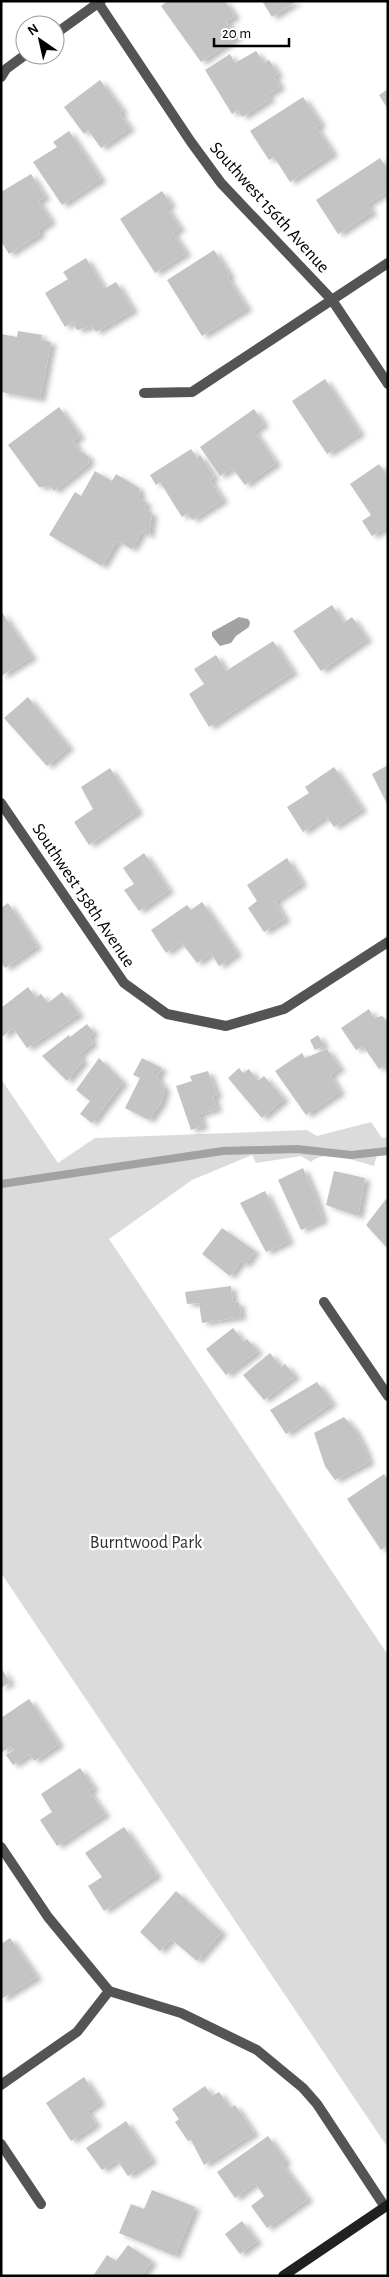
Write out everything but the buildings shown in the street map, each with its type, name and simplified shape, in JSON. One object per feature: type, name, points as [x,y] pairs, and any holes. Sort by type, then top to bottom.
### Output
[{"type":"main road","points":[[283,2276],[386,2206]]},
{"type":"street","points":[[65,27],[99,2]]},
{"type":"street","name":"Southwest 156th Avenue","points":[[99,2],[191,142],[222,183],[332,300],[388,384]]},
{"type":"street","points":[[1,77],[6,69],[15,62]]},
{"type":"street","points":[[144,393],[192,392],[388,263]]},
{"type":"street","name":"Southwest 158th Avenue","points":[[1,803],[124,983],[167,1014],[226,1026],[284,1010],[388,942]]},
{"type":"street","points":[[324,1302],[388,1396]]},
{"type":"street","points":[[1,1847],[48,1917],[109,1991],[180,2013],[257,2050],[303,2088],[317,2104],[386,2206]]},
{"type":"street","points":[[1,2084],[77,2032],[109,1991]]},
{"type":"street","points":[[1,2144],[41,2204]]},
{"type":"green space","name":"Burntwood Park","points":[[1,1079],[58,1163],[95,1138],[307,1130],[317,1136],[371,1122],[382,1138],[388,1137],[388,1155],[377,1155],[374,1166],[333,1156],[324,1156],[311,1162],[301,1156],[256,1163],[252,1155],[192,1180],[109,1239],[388,1655],[388,2148],[1,1573]]},
{"type":"shaded area","points":[[239,617],[248,619],[250,622],[249,627],[236,636],[231,643],[220,646],[212,636],[212,632]]},
{"type":"waterway","points":[[1,1184],[223,1151],[297,1149],[351,1155],[388,1151]]}]
